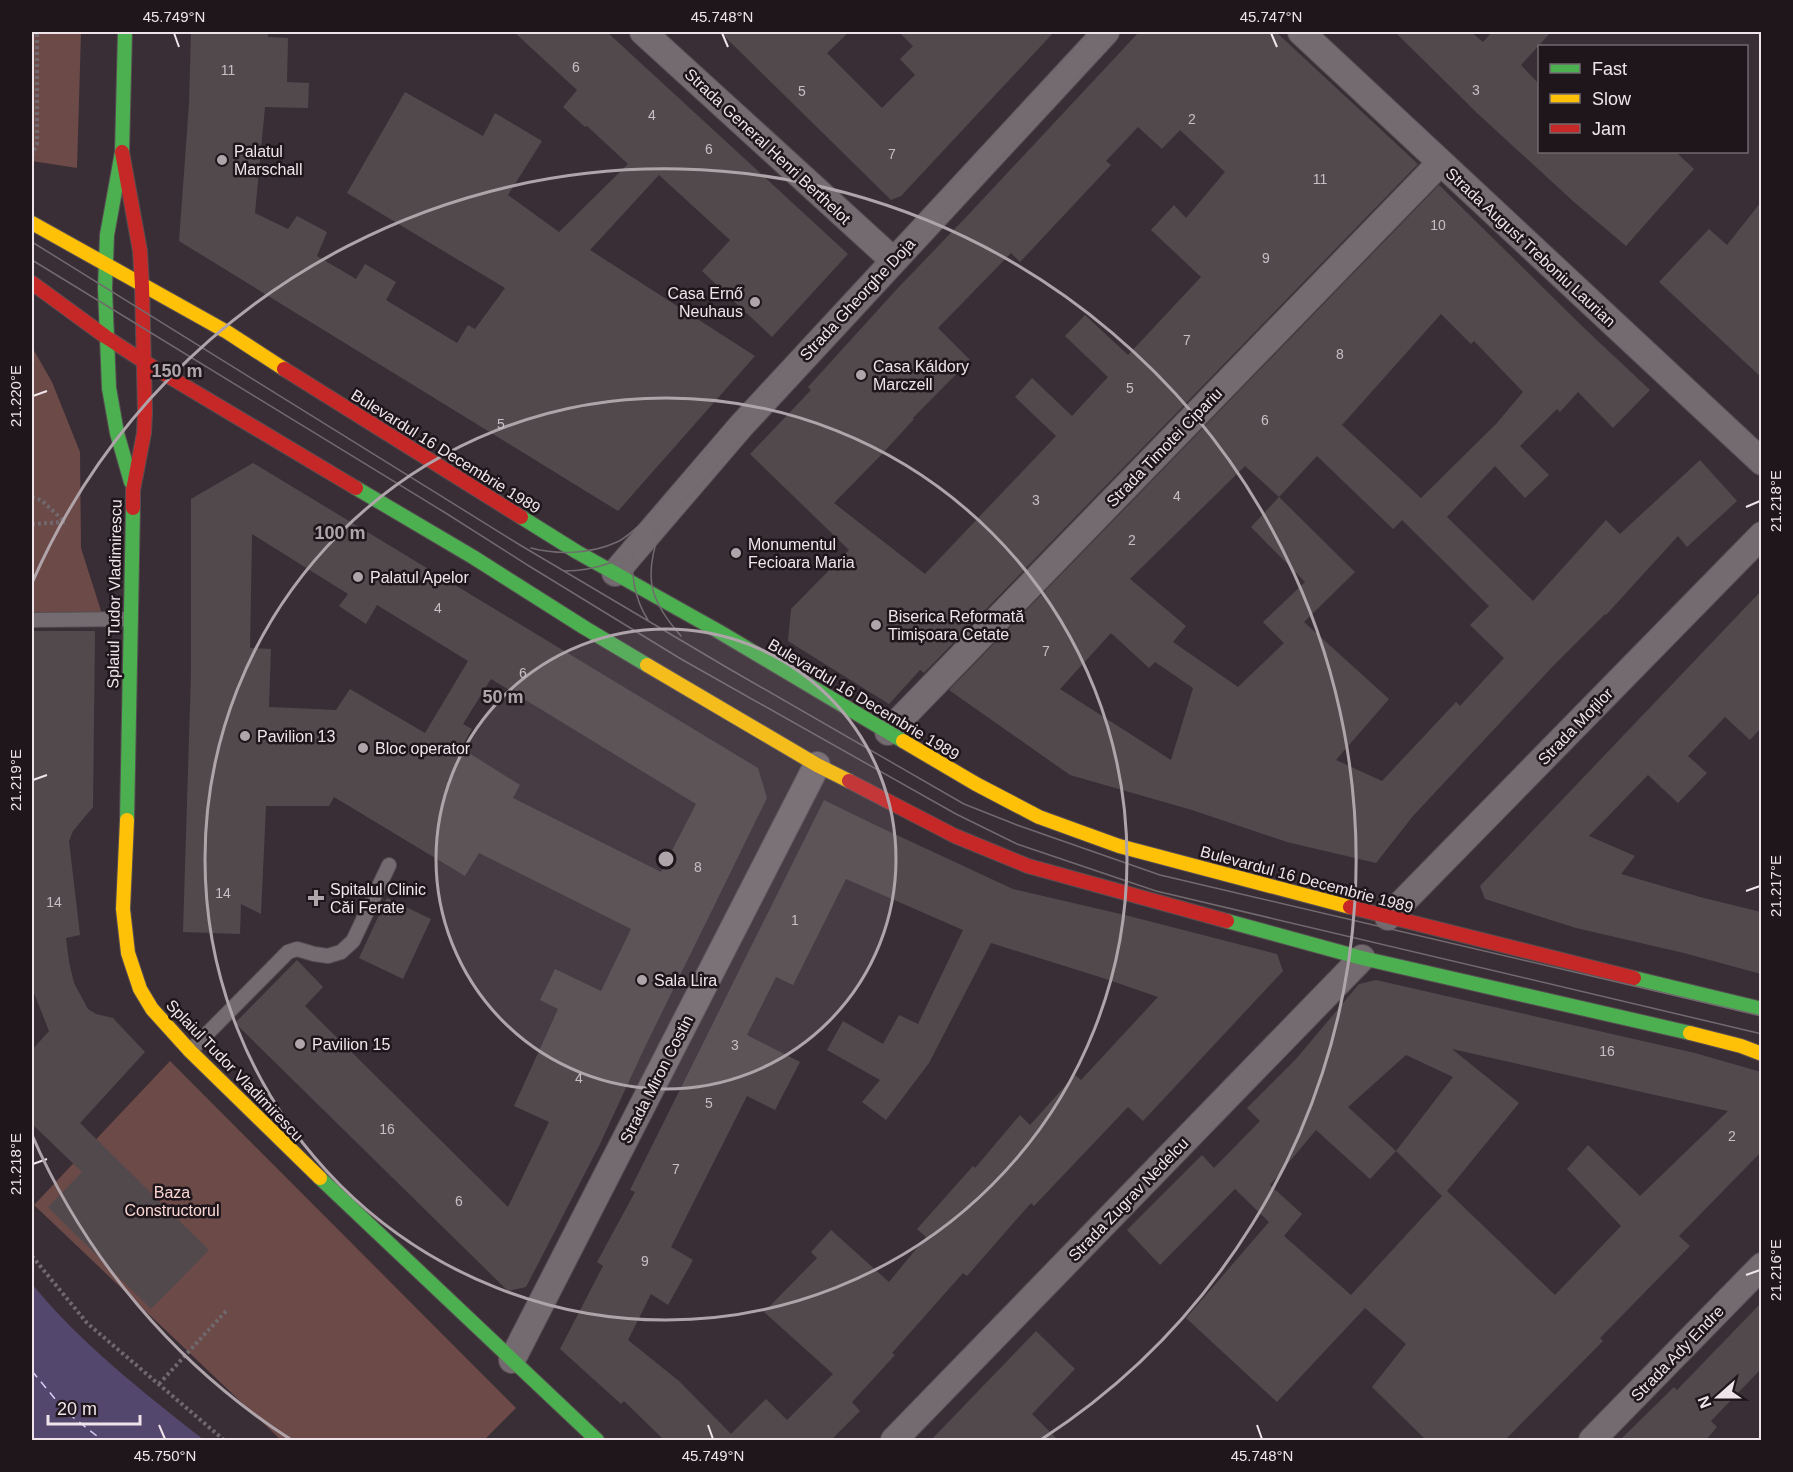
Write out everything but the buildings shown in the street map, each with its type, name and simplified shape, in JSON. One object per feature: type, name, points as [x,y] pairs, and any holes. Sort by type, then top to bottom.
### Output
[{"type":"main road","name":"Splaiul Tudor Vladimirescu","points":[[125,32],[122,152],[107,235],[105,265],[106,337],[109,388],[117,433],[133,490]]},
{"type":"main road","name":"Splaiul Tudor Vladimirescu","points":[[122,152],[140,251],[142,286],[144,433],[133,490],[123,909],[128,953],[140,989],[152,1009],[190,1051],[274,1135],[597,1440]]},
{"type":"main road","name":"Bulevardul 16 Decembrie 1989","points":[[32,223],[227,332],[503,507],[976,784],[1039,817],[1119,846],[1388,917],[1761,1010]]},
{"type":"main road","points":[[32,283],[143,361],[472,557],[585,628],[817,765],[956,836],[1028,866],[1362,958],[1699,1035],[1761,1054]]},
{"type":"street","name":"Strada General Henri Berthelot","points":[[643,32],[892,260]]},
{"type":"street","name":"Strada Gheorghe Doja","points":[[615,573],[741,426],[892,260],[1106,32]]},
{"type":"street","name":"Strada August Treboniu Laurian","points":[[1301,32],[1761,462]]},
{"type":"street","name":"Strada Timotei Cipariu","points":[[888,732],[1440,162]]},
{"type":"street","name":"Strada Moților","points":[[1388,917],[1761,535]]},
{"type":"street","name":"Strada Miron Costin","points":[[512,1360],[817,765]]},
{"type":"street","name":"Strada Zugrav Nedelcu","points":[[894,1440],[1362,958]]},
{"type":"street","name":"Strada Ady Endre","points":[[1592,1440],[1761,1266]]},
{"type":"lane","points":[[32,620],[130,619]]},
{"type":"lane","points":[[190,1051],[288,952],[297,949],[328,956],[341,952],[347,947],[353,941],[389,865]]},
{"type":"path","points":[[32,156],[37,144],[37,32]]},
{"type":"path","points":[[32,497],[41,500],[65,522],[32,524]]},
{"type":"path","points":[[32,1256],[87,1323],[224,1440]]},
{"type":"path","points":[[159,1384],[227,1310]]},
{"type":"green space","points":[[32,32],[81,32],[77,168],[32,161]]},
{"type":"green space","points":[[32,347],[52,382],[80,452],[81,548],[102,614],[32,616]]},
{"type":"green space","name":"Baza Constructorul","points":[[170,1061],[516,1408],[484,1440],[281,1440],[34,1205]]},
{"type":"shaded area","points":[[32,1284],[92,1347],[204,1440],[32,1440]]},
{"type":"ferry route","points":[[32,1371],[65,1411],[102,1440]]},
{"type":"tram line","points":[[531,548],[552,552],[596,549],[620,540],[640,525],[885,253],[1091,32]]},
{"type":"tram line","points":[[564,571],[587,569],[610,563],[630,553],[649,539],[909,256],[1120,32]]},
{"type":"tram line","points":[[32,242],[520,545],[964,804],[1160,875],[1762,1016]]},
{"type":"tram line","points":[[32,260],[681,659],[956,814],[1017,844],[1156,891],[1762,1034]]},
{"type":"tram line","points":[[660,530],[652,561],[652,586],[662,610],[681,636]]},
{"type":"tram line","points":[[634,548],[634,585],[639,603],[648,620]]},
{"type":"traffic: fast","points":[[125,32],[122,152],[107,235],[105,288],[109,388],[117,433],[131,482]]},
{"type":"traffic: fast","points":[[356,488],[473,557],[647,665]]},
{"type":"traffic: fast","points":[[127,820],[133,508]]},
{"type":"traffic: fast","points":[[521,517],[577,552],[718,631],[903,741]]},
{"type":"traffic: fast","points":[[1227,921],[1362,958],[1690,1033]]},
{"type":"traffic: fast","points":[[1634,978],[1762,1009]]},
{"type":"traffic: fast","points":[[320,1178],[597,1440]]},
{"type":"traffic: slow","points":[[32,223],[227,332],[284,369]]},
{"type":"traffic: slow","points":[[647,665],[817,765],[849,781]]},
{"type":"traffic: slow","points":[[903,741],[976,784],[1039,817],[1119,846],[1350,907]]},
{"type":"traffic: slow","points":[[127,820],[123,909],[128,953],[140,989],[152,1009],[190,1051],[320,1178]]},
{"type":"traffic: slow","points":[[1690,1033],[1741,1046],[1762,1054]]},
{"type":"traffic: jam","points":[[122,152],[140,251],[142,286],[145,412],[144,433],[133,490],[133,508]]},
{"type":"traffic: jam","points":[[32,283],[143,361],[356,488]]},
{"type":"traffic: jam","points":[[284,369],[521,517]]},
{"type":"traffic: jam","points":[[849,781],[955,836],[1028,866],[1227,921]]},
{"type":"traffic: jam","points":[[1350,907],[1634,978]]},
{"type":"place","name":"Palatul Marschall","points":[[222,160]]},
{"type":"place","name":"Casa Ernő Neuhaus","points":[[755,302]]},
{"type":"place","name":"Casa Káldory Marczell","points":[[861,375]]},
{"type":"place","name":"Monumentul Fecioara Maria","points":[[736,553]]},
{"type":"place","name":"Palatul Apelor","points":[[358,577]]},
{"type":"place","name":"Biserica Reformată Timișoara Cetate","points":[[876,625]]},
{"type":"place","name":"Pavilion 13","points":[[245,736]]},
{"type":"place","name":"Bloc operator","points":[[363,748]]},
{"type":"place","name":"Spitalul Clinic Căi Ferate","points":[[316,898]]},
{"type":"place","name":"Sala Lira","points":[[642,980]]},
{"type":"place","name":"Pavilion 15","points":[[300,1044]]}]
